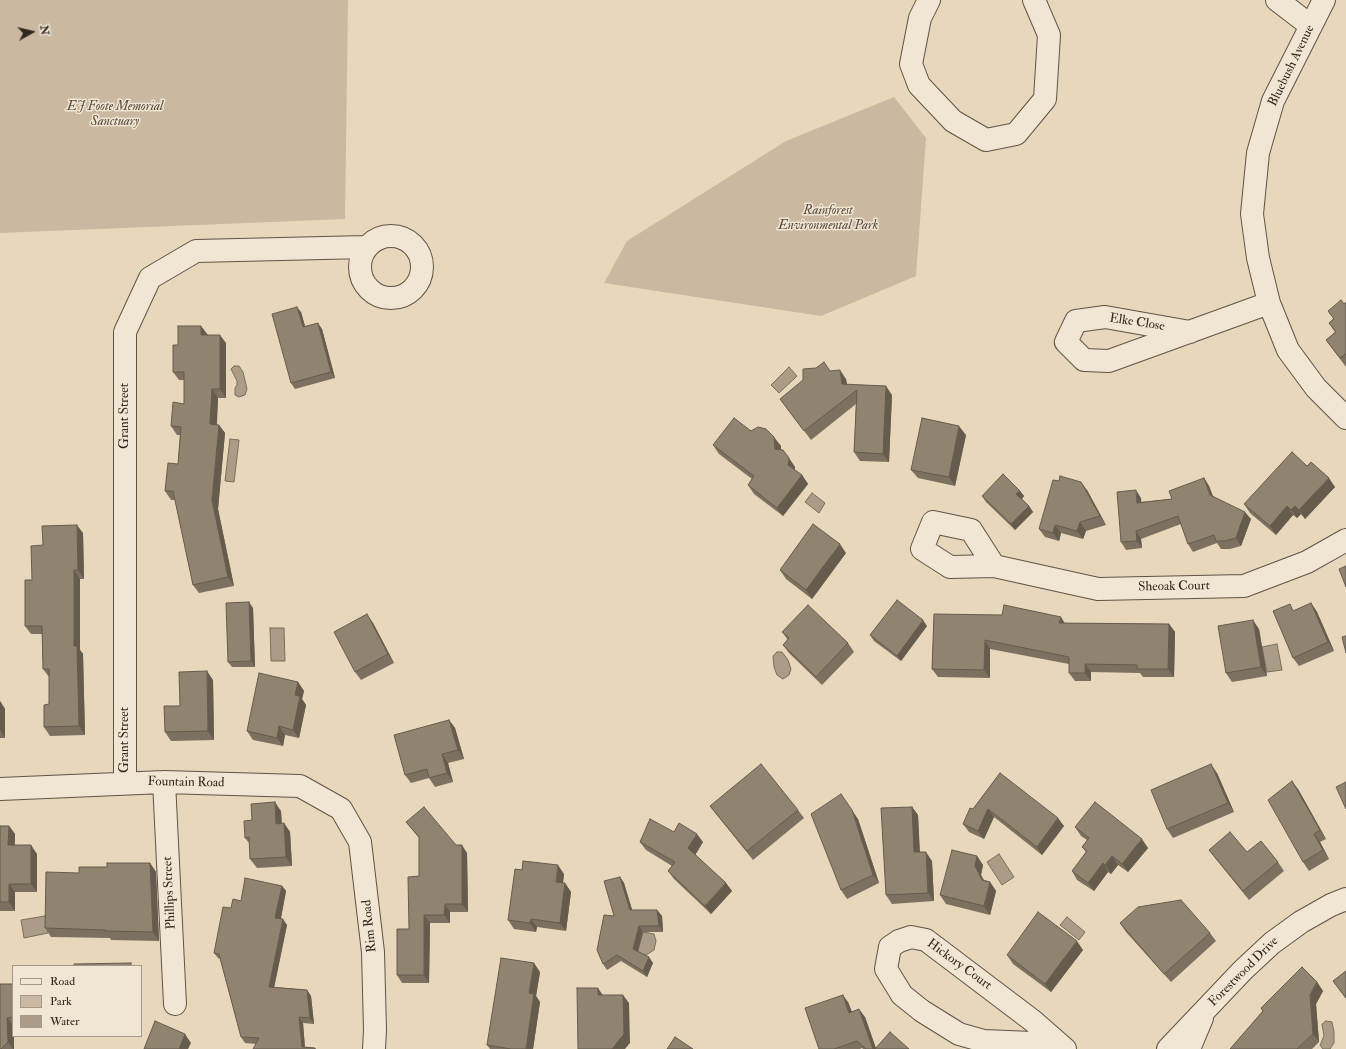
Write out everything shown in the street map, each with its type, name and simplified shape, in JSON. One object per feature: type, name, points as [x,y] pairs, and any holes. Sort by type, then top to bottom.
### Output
[{"type":"street","points":[[929,0],[920,18],[911,64],[919,85],[953,121],[986,140],[1016,134],[1045,99],[1049,35],[1034,0]]},
{"type":"street","points":[[1277,0],[1311,26]]},
{"type":"street","name":"Bluebush Avenue","points":[[1324,0],[1273,101],[1258,153],[1252,214],[1258,258],[1270,303],[1288,350],[1316,388],[1346,418]]},
{"type":"street","name":"Grant Street","points":[[126,783],[125,332],[150,278],[196,251],[366,247]]},
{"type":"street","points":[[1190,332],[1270,303]]},
{"type":"street","name":"Sheoak Court","points":[[994,566],[1098,589],[1244,586],[1308,562],[1346,540]]},
{"type":"street","name":"Fountain Road","points":[[0,789],[164,782],[300,786],[341,809]]},
{"type":"street","name":"Phillips Street","points":[[164,782],[175,1004]]},
{"type":"street","name":"Rim Road","points":[[341,809],[360,842],[373,952],[374,1049]]},
{"type":"street","name":"Forestwood Drive","points":[[1168,1049],[1176,1038],[1205,1011],[1253,960],[1285,933],[1318,912],[1346,899]]},
{"type":"street","name":"Hickory Court","points":[[1057,1049],[1026,1042],[984,1041],[959,1034],[922,1011],[902,994],[886,969],[890,947],[899,940],[911,936],[926,940],[1033,1021],[1065,1049]]},
{"type":"street","name":"Forestwood Drive","points":[[1189,1049],[1205,1011]]},
{"type":"green space","name":"EJ Foote Memorial Sanctuary","points":[[0,0],[348,0],[345,219],[0,233]]},
{"type":"green space","name":"Rainforest Environmental Park","points":[[894,97],[926,138],[916,276],[821,316],[604,283],[627,241],[786,141]]},
{"type":"water","points":[[234,366],[239,366],[243,372],[247,389],[245,395],[239,397],[235,395],[237,381],[231,369]]},
{"type":"water","points":[[789,367],[797,376],[779,393],[771,385]]},
{"type":"water","points":[[230,439],[239,440],[234,482],[225,481]]},
{"type":"water","points":[[812,493],[825,503],[819,513],[805,502]]},
{"type":"water","points":[[270,628],[284,628],[285,661],[271,661]]},
{"type":"water","points":[[1277,644],[1282,670],[1267,672],[1262,647]]},
{"type":"water","points":[[777,652],[782,652],[788,660],[791,669],[789,675],[783,679],[777,675],[774,667],[773,656]]},
{"type":"water","points":[[999,854],[1014,877],[1002,885],[987,862]]},
{"type":"water","points":[[45,916],[48,933],[24,938],[21,920]]},
{"type":"water","points":[[1067,917],[1085,932],[1079,940],[1060,925]]},
{"type":"water","points":[[643,932],[654,934],[656,941],[654,950],[646,955],[637,954]]},
{"type":"water","points":[[1326,1021],[1332,1022],[1334,1032],[1334,1043],[1330,1049],[1323,1049],[1320,1045],[1324,1036],[1322,1024]]},
{"type":"building","points":[[1341,300],[1344,304],[1346,302],[1346,354],[1340,358],[1326,340],[1336,332],[1329,323],[1334,319],[1328,311]]},
{"type":"building","points":[[297,307],[303,327],[318,323],[331,372],[291,383],[272,314]]},
{"type":"building","points":[[178,326],[201,326],[201,335],[220,335],[220,389],[212,389],[210,424],[219,425],[212,500],[228,577],[193,585],[173,491],[165,491],[168,463],[178,464],[181,427],[171,426],[173,402],[184,404],[184,372],[173,372],[173,345],[178,345]]},
{"type":"building","points":[[824,362],[830,371],[840,370],[842,384],[886,386],[883,454],[854,452],[857,390],[804,431],[780,399],[803,380],[803,369],[816,368]]},
{"type":"building","points":[[734,418],[751,431],[758,427],[766,429],[774,437],[775,449],[783,450],[789,458],[788,465],[802,475],[777,508],[748,485],[754,476],[713,445]]},
{"type":"building","points":[[922,418],[959,426],[949,477],[911,470]]},
{"type":"building","points":[[1292,452],[1307,466],[1311,462],[1329,478],[1299,510],[1295,506],[1291,510],[1287,506],[1270,526],[1244,504]]},
{"type":"building","points":[[1003,474],[1020,491],[1016,494],[1029,506],[1011,524],[982,496]]},
{"type":"building","points":[[1060,476],[1081,482],[1100,516],[1080,522],[1077,531],[1055,525],[1053,533],[1039,529],[1053,480],[1059,481]]},
{"type":"building","points":[[1204,478],[1210,495],[1245,512],[1236,538],[1216,541],[1214,535],[1188,544],[1178,516],[1136,531],[1137,541],[1121,542],[1117,492],[1136,490],[1137,503],[1172,499],[1169,491]]},
{"type":"building","points":[[813,524],[840,544],[806,590],[780,570]]},
{"type":"building","points":[[77,525],[78,570],[74,570],[74,646],[77,646],[79,726],[44,727],[44,705],[49,704],[49,669],[43,669],[42,626],[25,626],[25,580],[32,580],[31,546],[43,545],[42,526]]},
{"type":"building","points":[[1346,566],[1346,587],[1339,569]]},
{"type":"building","points":[[897,600],[923,620],[897,656],[870,635]]},
{"type":"building","points":[[249,602],[251,661],[228,662],[226,603]]},
{"type":"building","points":[[1311,603],[1328,642],[1293,658],[1273,611],[1290,604],[1293,611]]},
{"type":"building","points":[[808,605],[848,643],[816,677],[783,645],[789,638],[782,632]]},
{"type":"building","points":[[1004,605],[1061,617],[1059,623],[1169,624],[1168,669],[1137,669],[1137,665],[1085,664],[1085,673],[1069,673],[1069,657],[985,640],[984,670],[932,669],[934,614],[1002,615]]},
{"type":"building","points":[[367,614],[388,654],[355,672],[334,632]]},
{"type":"building","points":[[1253,620],[1261,667],[1226,673],[1218,626]]},
{"type":"building","points":[[1346,636],[1346,653],[1342,637]]},
{"type":"building","points":[[207,671],[208,731],[165,732],[164,706],[180,706],[179,672]]},
{"type":"building","points":[[259,673],[298,682],[295,695],[300,696],[293,730],[279,726],[277,738],[247,731]]},
{"type":"building","points":[[449,720],[458,750],[442,754],[447,773],[429,778],[427,769],[405,775],[394,735]]},
{"type":"building","points":[[761,764],[798,810],[747,851],[710,806]]},
{"type":"building","points":[[1211,764],[1228,803],[1167,829],[1151,790]]},
{"type":"building","points":[[1000,773],[1058,818],[1037,847],[988,809],[978,831],[963,824],[970,808],[973,809]]},
{"type":"building","points":[[1292,781],[1320,830],[1314,834],[1323,850],[1303,862],[1268,800]]},
{"type":"building","points":[[1346,782],[1346,809],[1336,787]]},
{"type":"building","points":[[841,794],[852,810],[873,875],[841,890],[811,814]]},
{"type":"building","points":[[275,802],[276,824],[284,823],[286,857],[250,859],[249,837],[245,838],[244,821],[252,820],[251,804]]},
{"type":"building","points":[[1095,802],[1142,839],[1122,864],[1112,856],[1105,865],[1103,863],[1088,883],[1072,871],[1087,851],[1082,847],[1089,838],[1075,827]]},
{"type":"building","points":[[424,807],[456,845],[462,845],[462,904],[445,904],[444,915],[424,915],[424,975],[397,975],[397,929],[409,929],[408,877],[419,876],[419,837],[406,822]]},
{"type":"building","points":[[912,807],[914,852],[926,852],[928,893],[886,895],[881,808]]},
{"type":"building","points":[[650,819],[674,832],[679,823],[697,834],[688,848],[726,883],[705,906],[668,871],[675,862],[640,842]]},
{"type":"building","points":[[0,826],[9,826],[8,845],[31,845],[31,884],[9,884],[9,902],[0,902]]},
{"type":"building","points":[[1230,832],[1247,852],[1261,841],[1278,862],[1243,891],[1209,850]]},
{"type":"building","points":[[952,850],[977,856],[975,866],[982,880],[990,882],[984,906],[940,895]]},
{"type":"building","points":[[523,861],[558,865],[556,882],[565,883],[560,923],[531,919],[530,923],[508,920],[515,869],[522,870]]},
{"type":"building","points":[[107,863],[150,863],[153,932],[45,928],[46,872],[79,873],[79,867],[107,867]]},
{"type":"building","points":[[620,877],[630,910],[657,910],[659,926],[639,926],[633,949],[649,957],[643,971],[617,955],[603,964],[597,950],[604,915],[614,916],[604,881]]},
{"type":"building","points":[[245,878],[282,886],[275,918],[283,919],[269,987],[307,990],[310,1018],[299,1017],[302,1047],[315,1049],[253,1049],[259,1038],[241,1037],[219,954],[214,953],[223,907],[231,908],[233,899],[241,901]]},
{"type":"building","points":[[1181,900],[1210,933],[1164,974],[1120,923],[1138,907]]},
{"type":"building","points":[[1038,912],[1077,941],[1045,984],[1007,955]]},
{"type":"building","points":[[501,958],[534,963],[529,993],[534,994],[526,1049],[511,1049],[487,1045]]},
{"type":"building","points":[[131,963],[131,965],[74,965]]},
{"type":"building","points":[[1302,967],[1317,982],[1310,995],[1313,1034],[1297,1049],[1230,1049],[1263,1011],[1261,1008]]},
{"type":"building","points":[[1346,971],[1346,998],[1333,981]]},
{"type":"building","points":[[0,984],[12,984],[12,1017],[7,1018],[8,1042],[0,1049]]},
{"type":"building","points":[[577,988],[598,988],[598,995],[623,995],[624,1034],[612,1049],[578,1049]]},
{"type":"building","points":[[843,995],[849,1013],[859,1009],[873,1049],[866,1049],[857,1041],[834,1049],[819,1049],[805,1008]]},
{"type":"building","points":[[155,1021],[185,1034],[179,1049],[144,1049]]},
{"type":"building","points":[[890,1032],[909,1049],[875,1049]]},
{"type":"building","points":[[675,1037],[693,1049],[667,1049]]}]
